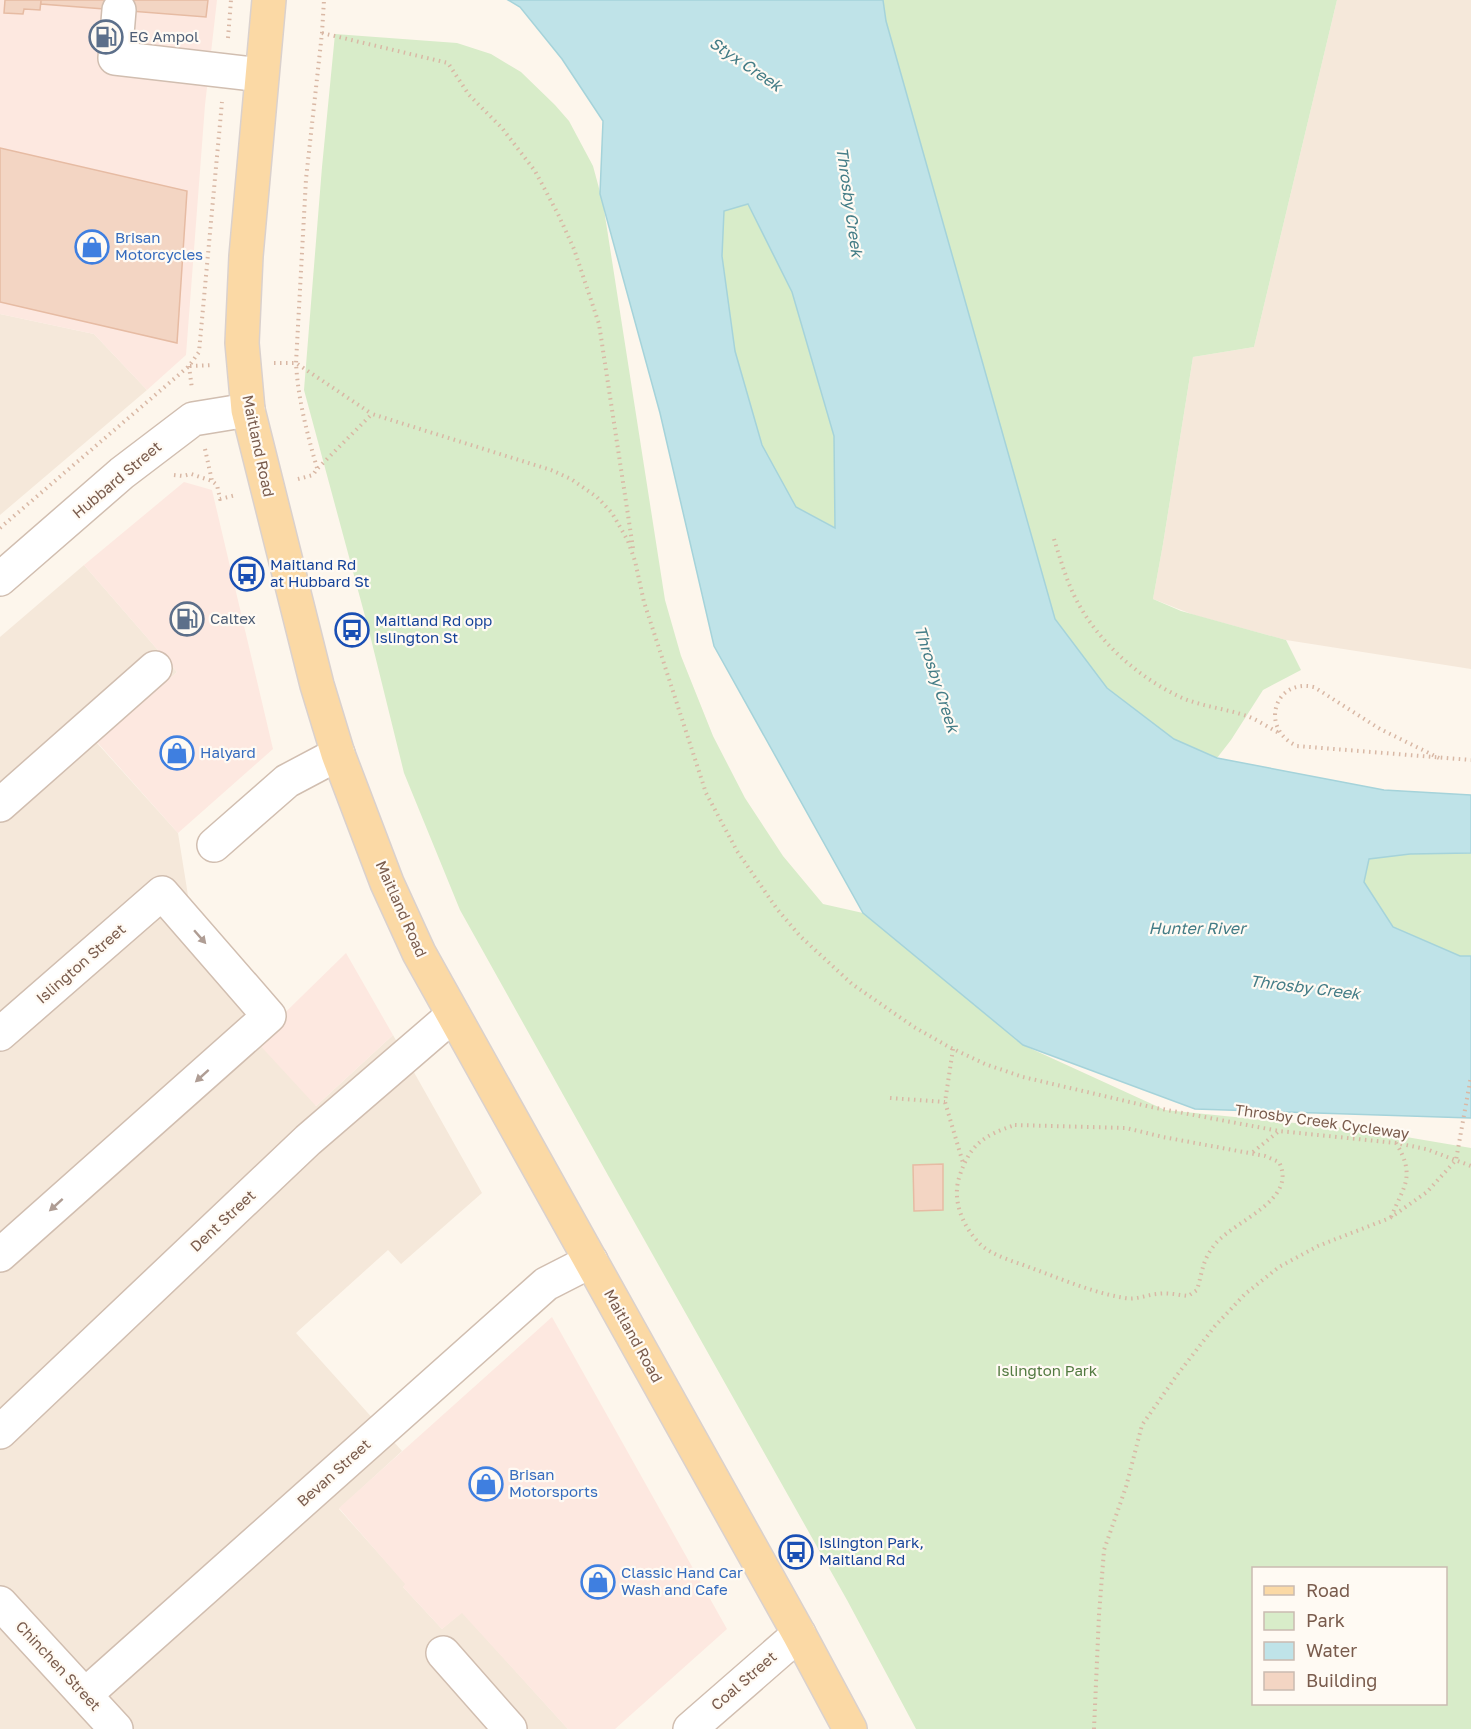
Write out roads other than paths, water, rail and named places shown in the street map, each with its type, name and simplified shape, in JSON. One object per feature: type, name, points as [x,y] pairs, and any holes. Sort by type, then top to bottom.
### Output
[{"type":"main road","name":"Maitland Road","points":[[269,0],[246,256],[242,343],[248,410],[317,685],[338,754],[387,883],[419,953],[850,1729]]},
{"type":"street","points":[[119,10],[115,58],[261,75]]},
{"type":"street","name":"Hubbard Street","points":[[0,579],[122,473],[193,419],[248,410]]},
{"type":"street","points":[[0,805],[155,668]]},
{"type":"street","points":[[214,845],[287,781],[338,754]]},
{"type":"street","name":"Islington Street","points":[[0,1034],[162,893],[269,1016],[0,1255]]},
{"type":"street","name":"Dent Street","points":[[0,1432],[309,1140],[453,1016]]},
{"type":"street","name":"Bevan Street","points":[[85,1695],[546,1284],[591,1262]]},
{"type":"street","name":"Chinchen Street","points":[[0,1604],[116,1729]]},
{"type":"street","name":"Coal Street","points":[[690,1729],[799,1634]]},
{"type":"street","points":[[443,1653],[510,1729]]},
{"type":"water","name":"Hunter River","points":[[508,0],[883,0],[886,21],[1055,619],[1107,688],[1174,739],[1217,758],[1384,790],[1471,795],[1471,853],[1410,854],[1369,859],[1364,882],[1393,927],[1460,956],[1471,956],[1471,1118],[1195,1109],[1023,1045],[863,913],[714,646],[660,413],[600,194],[603,121],[562,59],[520,7]],"holes":[[[748,204],[792,292],[834,436],[835,528],[796,507],[762,445],[735,351],[722,256],[724,211]]]},
{"type":"place","name":"EG Ampol","points":[[106,37]]},
{"type":"place","name":"Brisan Motorcycles","points":[[92,247]]},
{"type":"place","name":"Maitland Rd at Hubbard St","points":[[247,574]]},
{"type":"place","name":"Caltex","points":[[187,619]]},
{"type":"place","name":"Maitland Rd opp Islington St","points":[[352,630]]},
{"type":"place","name":"Halyard","points":[[177,753]]},
{"type":"place","name":"Brisan Motorsports","points":[[486,1484]]},
{"type":"place","name":"Islington Park, Maitland Rd","points":[[796,1552]]},
{"type":"place","name":"Classic Hand Car Wash and Cafe","points":[[598,1582]]},
{"type":"water label","name":"Styx Creek","points":[[746,64]]},
{"type":"water label","name":"Throsby Creek","points":[[850,202]]},
{"type":"water label","name":"Throsby Creek","points":[[937,679]]},
{"type":"water label","name":"Throsby Creek","points":[[1305,987]]},
{"type":"park label","name":"Islington Park","points":[[1047,1371]]}]
